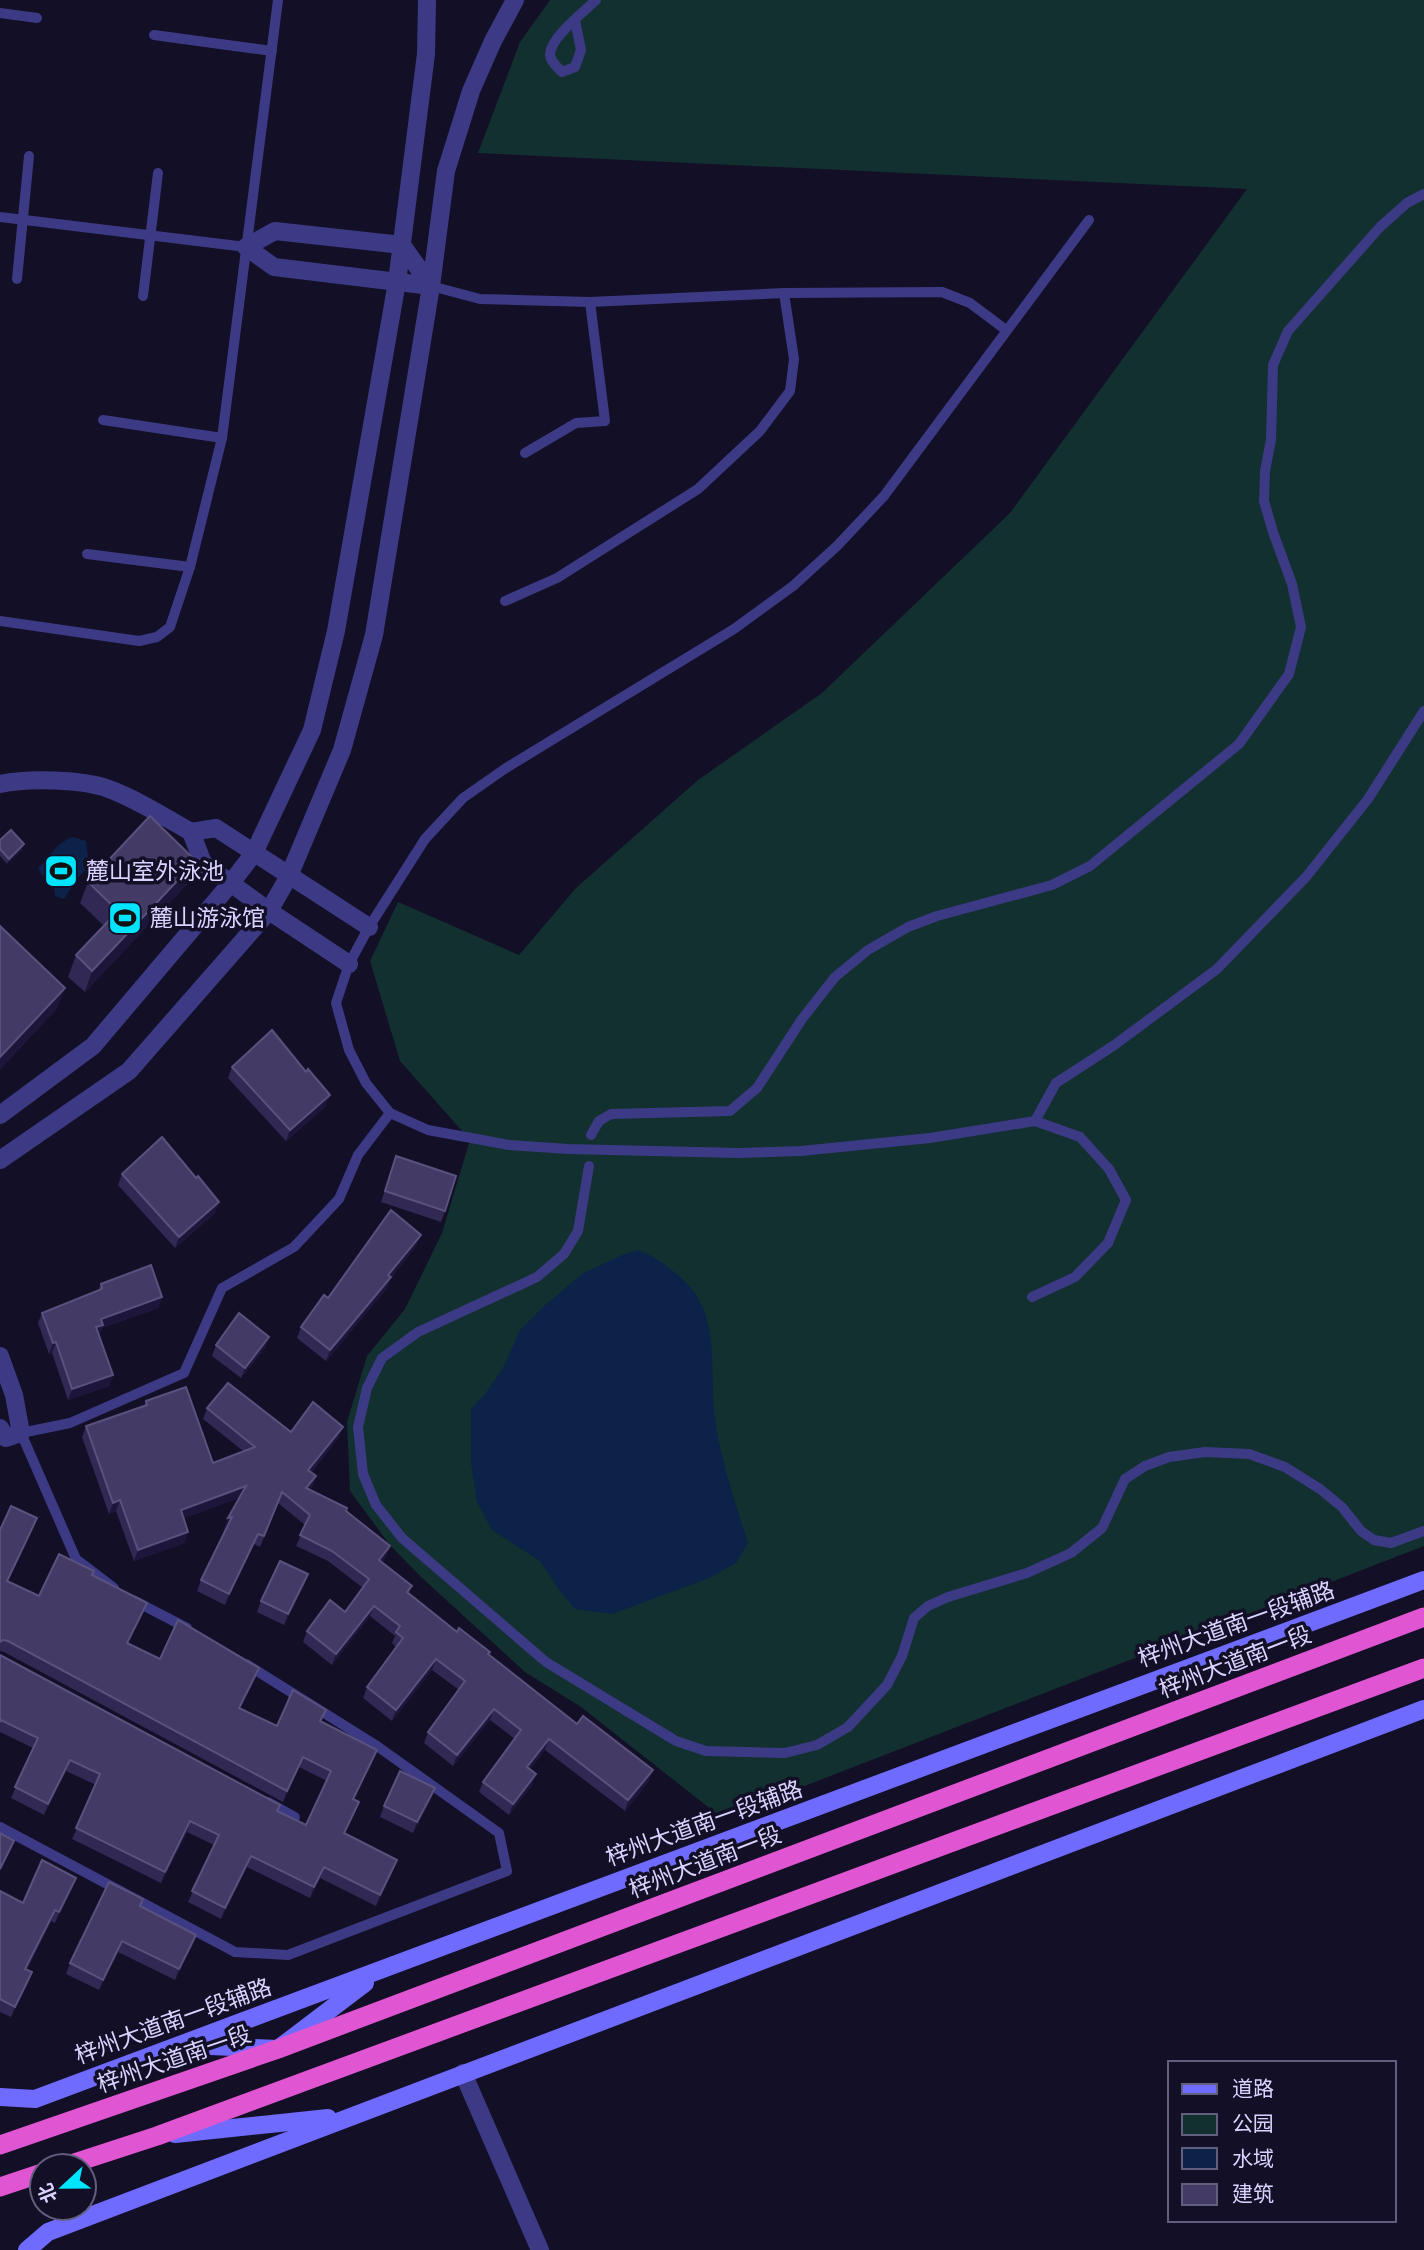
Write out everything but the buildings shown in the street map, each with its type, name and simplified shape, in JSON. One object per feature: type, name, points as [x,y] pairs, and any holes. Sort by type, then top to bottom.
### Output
[{"type":"highway","name":"梓州大道南一段","points":[[0,2145],[278,2049],[1424,1617]]},
{"type":"highway","points":[[98,2155],[157,2136],[1424,1668]]},
{"type":"highway","points":[[0,2187],[28,2178]]},
{"type":"main road","name":"梓州大道南一段辅路","points":[[0,2097],[35,2099],[1424,1580]]},
{"type":"main road","points":[[27,2250],[48,2232],[1424,1709]]},
{"type":"main road","points":[[178,2045],[278,2049],[378,1972]]},
{"type":"main road","points":[[157,2136],[352,2115]]},
{"type":"street","points":[[0,1115],[93,1046],[231,883],[254,853],[312,730],[336,631],[397,282],[426,54],[427,0]]},
{"type":"street","points":[[0,1160],[129,1071],[269,911],[289,876],[342,750],[374,635],[431,286],[446,171],[471,91],[515,0]]},
{"type":"street","points":[[275,231],[402,246],[431,286],[274,267],[246,247],[275,231]]},
{"type":"street","points":[[0,784],[15,781],[62,781],[107,788],[191,832],[216,828],[369,927]]},
{"type":"street","points":[[191,832],[203,863],[349,964]]},
{"type":"street","points":[[0,1356],[15,1395],[7,1436]]},
{"type":"street","points":[[463,2073],[540,2250]]},
{"type":"lane","points":[[0,621],[139,641],[157,637],[170,626],[190,567],[222,438],[278,0]]},
{"type":"lane","points":[[575,20],[596,0]]},
{"type":"lane","points":[[0,13],[37,18]]},
{"type":"lane","points":[[154,35],[272,51]]},
{"type":"lane","points":[[17,279],[29,156]]},
{"type":"lane","points":[[143,296],[159,173]]},
{"type":"lane","points":[[591,1135],[599,1121],[611,1114],[730,1111],[757,1088],[802,1019],[835,977],[868,950],[908,927],[937,916],[1052,885],[1090,866],[1239,744],[1289,674],[1301,627],[1292,584],[1264,500],[1265,471],[1271,440],[1273,365],[1288,331],[1361,248],[1406,203],[1424,194]]},
{"type":"lane","points":[[0,217],[246,247]]},
{"type":"lane","points":[[1031,1297],[1075,1277],[1108,1243],[1126,1200],[1109,1169],[1080,1137],[1035,1121],[930,1138],[801,1151],[739,1153],[568,1149],[509,1144],[428,1130],[390,1112],[366,1083],[349,1049],[336,1003],[349,964],[369,927],[425,839],[463,798],[506,768],[734,629],[793,586],[837,546],[884,496],[1089,220]]},
{"type":"lane","points":[[431,286],[480,299],[590,302],[784,293],[942,292],[970,303],[1006,330]]},
{"type":"lane","points":[[505,601],[557,578],[698,489],[760,431],[790,391],[794,359],[784,293]]},
{"type":"lane","points":[[525,453],[576,423],[605,421],[590,302]]},
{"type":"lane","points":[[103,421],[222,438]]},
{"type":"lane","points":[[87,554],[190,567]]},
{"type":"lane","points":[[1035,1121],[1056,1083],[1113,1046],[1217,969],[1306,877],[1368,799],[1424,711]]},
{"type":"lane","points":[[196,1633],[120,1593],[76,1559],[7,1436],[70,1423],[184,1373],[222,1287],[294,1247],[339,1199],[358,1155],[390,1112]]},
{"type":"lane","points":[[589,1166],[578,1231],[564,1254],[537,1278],[418,1332],[382,1358],[367,1388],[358,1427],[363,1474],[376,1505],[402,1538],[535,1653],[676,1741],[706,1751],[785,1753],[817,1745],[848,1727],[887,1685],[902,1656],[914,1618],[928,1606],[948,1597],[1027,1573],[1071,1553],[1102,1528],[1125,1479],[1145,1466],[1169,1457],[1205,1452],[1249,1454],[1285,1467],[1320,1489],[1342,1507],[1361,1531],[1374,1540],[1391,1543],[1424,1531]]},
{"type":"lane","points":[[0,1827],[234,1952],[288,1955],[507,1871],[499,1833],[377,1746],[241,1661]]},
{"type":"lane","points":[[258,1797],[295,1817]]},
{"type":"green space","points":[[550,0],[1424,0],[1424,1546],[722,1818],[581,1707],[525,1672],[389,1544],[350,1491],[347,1422],[367,1356],[405,1309],[442,1233],[470,1140],[400,1061],[370,961],[398,902],[519,955],[576,888],[698,780],[822,693],[1010,513],[1247,189],[478,153],[520,42]]},
{"type":"water","name":"麓山室外泳池","points":[[73,837],[86,841],[89,866],[64,899],[55,896],[51,883],[38,868],[57,847]]},
{"type":"water","points":[[638,1250],[657,1259],[674,1272],[690,1287],[701,1304],[711,1342],[716,1425],[748,1543],[736,1563],[709,1578],[612,1614],[575,1609],[540,1561],[492,1530],[477,1502],[471,1463],[471,1409],[486,1393],[504,1366],[520,1330],[543,1307],[582,1274]]},
{"type":"place","name":"麓山室外泳池","points":[[61,871]]},
{"type":"place","name":"麓山游泳馆","points":[[125,918]]}]
